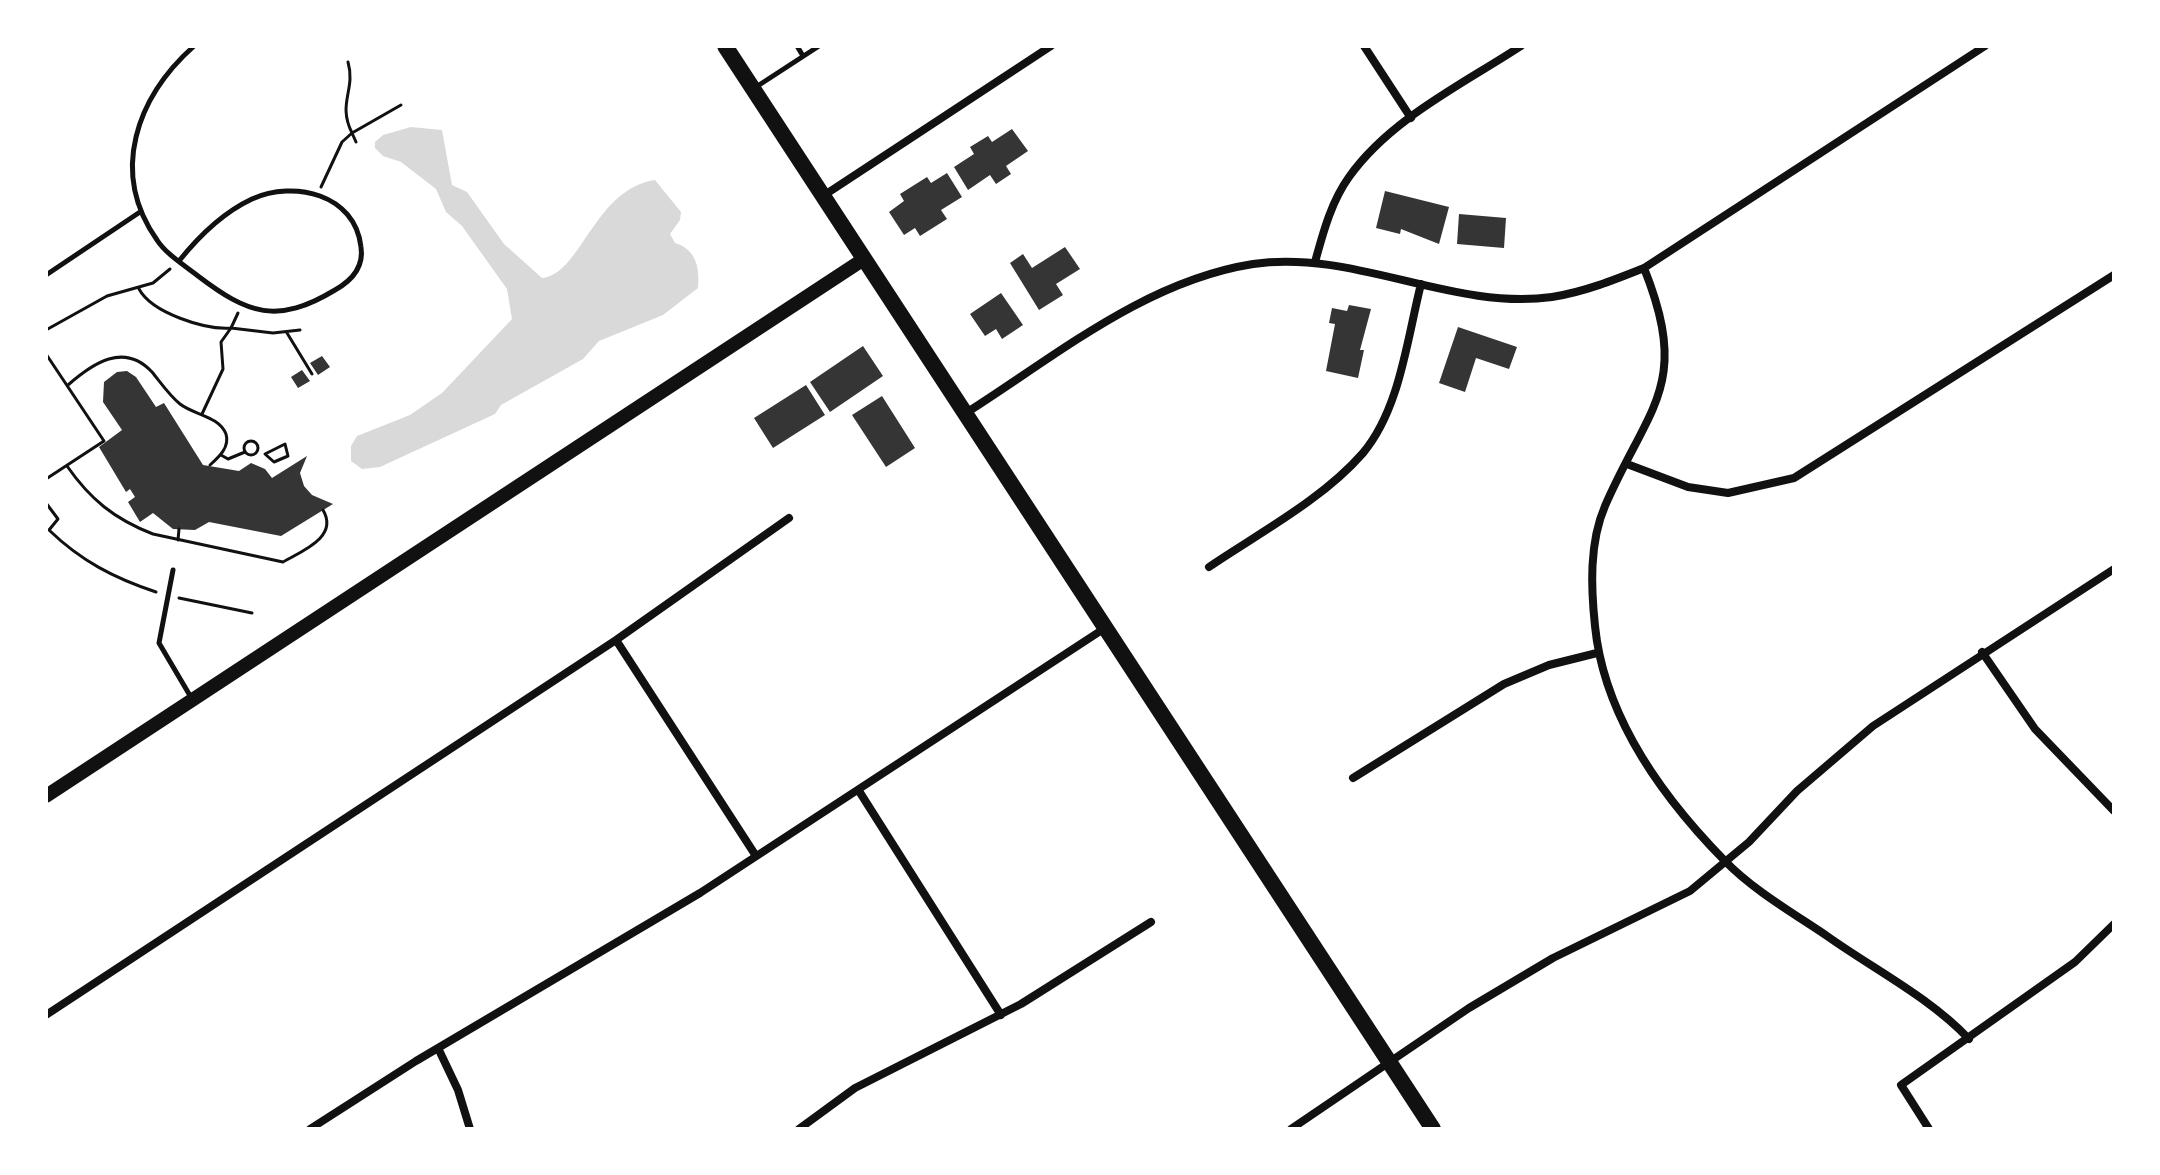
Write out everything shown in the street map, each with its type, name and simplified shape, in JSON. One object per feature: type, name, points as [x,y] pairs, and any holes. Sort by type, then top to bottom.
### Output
[{"type":"main road","points":[[725,46],[1433,1129]]},
{"type":"street","points":[[823,196],[1051,46]]},
{"type":"street","points":[[1364,46],[1411,118]]},
{"type":"street","points":[[1315,262],[1327,218],[1349,177],[1378,145],[1411,118],[1521,46]]},
{"type":"street","points":[[966,413],[1149,296],[1187,280],[1232,268],[1315,262],[1508,298],[1551,297],[1598,286],[1644,268],[1985,46]]},
{"type":"street","points":[[46,796],[864,259]]},
{"type":"street","points":[[1644,268],[1664,329],[1665,367],[1661,395],[1604,508],[1594,547],[1592,604],[1597,653],[1614,707],[1640,756],[1726,862],[1829,938],[1930,1005],[1969,1039]]},
{"type":"street","points":[[1627,464],[1688,487],[1728,493],[1794,478],[2114,275]]},
{"type":"street","points":[[1209,567],[1327,486],[1364,452],[1390,401],[1421,284]]},
{"type":"street","points":[[46,1015],[616,640],[789,518]]},
{"type":"street","points":[[1291,1129],[1481,1001],[1553,958],[1690,891],[1726,862],[1797,791],[1873,726],[1982,652],[2114,569]]},
{"type":"street","points":[[310,1129],[438,1048],[620,943],[859,791],[1105,628]]},
{"type":"street","points":[[616,640],[756,856]]},
{"type":"street","points":[[1982,652],[2035,729],[2114,811]]},
{"type":"street","points":[[1353,778],[1504,684],[1549,665],[1597,653]]},
{"type":"street","points":[[859,791],[1001,1015]]},
{"type":"street","points":[[799,1129],[855,1088],[1001,1015],[1151,922]]},
{"type":"street","points":[[1929,1129],[1901,1085],[2075,962],[2114,924]]},
{"type":"street","points":[[438,1048],[458,1090],[470,1129]]},
{"type":"lane","points":[[179,261],[216,222],[251,199],[285,191],[318,194],[336,202],[355,228],[362,255],[353,276],[324,297],[296,309],[267,312],[241,305],[179,261],[158,243],[140,212],[133,160],[141,116],[154,89],[194,46]]},
{"type":"lane","points":[[797,46],[803,56]]},
{"type":"lane","points":[[753,89],[819,46]]},
{"type":"lane","points":[[46,275],[140,212]]},
{"type":"lane","points":[[173,570],[159,643],[192,700]]},
{"type":"path","points":[[348,62],[351,75],[343,112],[356,142]]},
{"type":"path","points":[[318,194],[342,142],[401,105]]},
{"type":"path","points":[[46,330],[107,296],[139,289],[157,280],[179,261]]},
{"type":"path","points":[[139,289],[157,309],[215,329],[300,330]]},
{"type":"path","points":[[201,415],[223,369],[221,342],[241,305]]},
{"type":"path","points":[[287,332],[312,374]]},
{"type":"path","points":[[46,354],[104,441],[46,479]]},
{"type":"path","points":[[68,385],[91,364],[123,355],[137,358],[182,406],[218,423],[225,433],[227,442],[221,455],[210,465]]},
{"type":"path","points":[[245,452],[244,446],[250,441],[267,453]]},
{"type":"path","points":[[285,444],[288,448],[284,460],[274,462],[268,459],[267,453],[285,444]]},
{"type":"path","points":[[221,455],[228,459],[245,452],[252,455],[258,449]]},
{"type":"path","points":[[67,466],[101,508],[133,527],[178,540],[283,562],[325,534],[328,524],[323,510]]},
{"type":"path","points":[[46,503],[58,519],[49,530],[67,547],[109,575],[167,595],[252,613]]},
{"type":"path","points":[[178,540],[179,529]]},
{"type":"shaded area","points":[[411,127],[442,130],[452,185],[467,192],[504,244],[542,278],[556,273],[568,263],[617,199],[634,187],[655,180],[681,212],[680,220],[670,234],[675,243],[688,250],[695,260],[698,288],[663,315],[599,341],[583,359],[501,405],[495,414],[380,467],[362,469],[351,461],[351,446],[357,436],[410,415],[442,393],[512,319],[507,289],[462,226],[446,212],[436,189],[401,162],[383,156],[375,148],[375,142],[383,135]]},
{"type":"building","points":[[1012,129],[1028,151],[1006,166],[1011,174],[996,184],[990,175],[968,190],[954,167],[974,154],[970,147],[988,136],[992,142]]},
{"type":"building","points":[[947,173],[962,197],[941,210],[947,219],[920,236],[915,228],[904,235],[889,212],[904,201],[900,194],[927,177],[931,183]]},
{"type":"building","points":[[1385,191],[1449,207],[1439,244],[1401,229],[1400,234],[1376,228]]},
{"type":"building","points":[[1459,214],[1506,218],[1504,248],[1457,244]]},
{"type":"building","points":[[1065,247],[1080,269],[1056,284],[1063,295],[1039,310],[1010,263],[1023,254],[1032,268]]},
{"type":"building","points":[[1001,293],[1023,325],[1002,339],[996,329],[985,336],[970,314]]},
{"type":"building","points":[[1349,305],[1371,309],[1360,350],[1364,350],[1358,378],[1326,371],[1335,324],[1329,323],[1332,308],[1347,311]]},
{"type":"building","points":[[1458,327],[1517,347],[1509,369],[1476,358],[1465,392],[1439,383]]},
{"type":"building","points":[[863,346],[883,376],[830,412],[810,382]]},
{"type":"building","points":[[322,356],[330,367],[318,375],[310,363]]},
{"type":"building","points":[[302,370],[310,381],[298,388],[291,377]]},
{"type":"building","points":[[127,371],[136,377],[156,407],[164,403],[203,465],[239,471],[251,463],[265,469],[272,478],[307,456],[300,473],[304,486],[312,495],[333,504],[281,536],[209,522],[195,530],[173,529],[153,513],[140,522],[128,502],[135,497],[130,489],[126,492],[99,447],[122,430],[103,402],[104,382],[117,372]]},
{"type":"building","points":[[806,385],[825,415],[773,448],[754,418]]},
{"type":"building","points":[[882,396],[915,448],[886,467],[852,415]]}]
